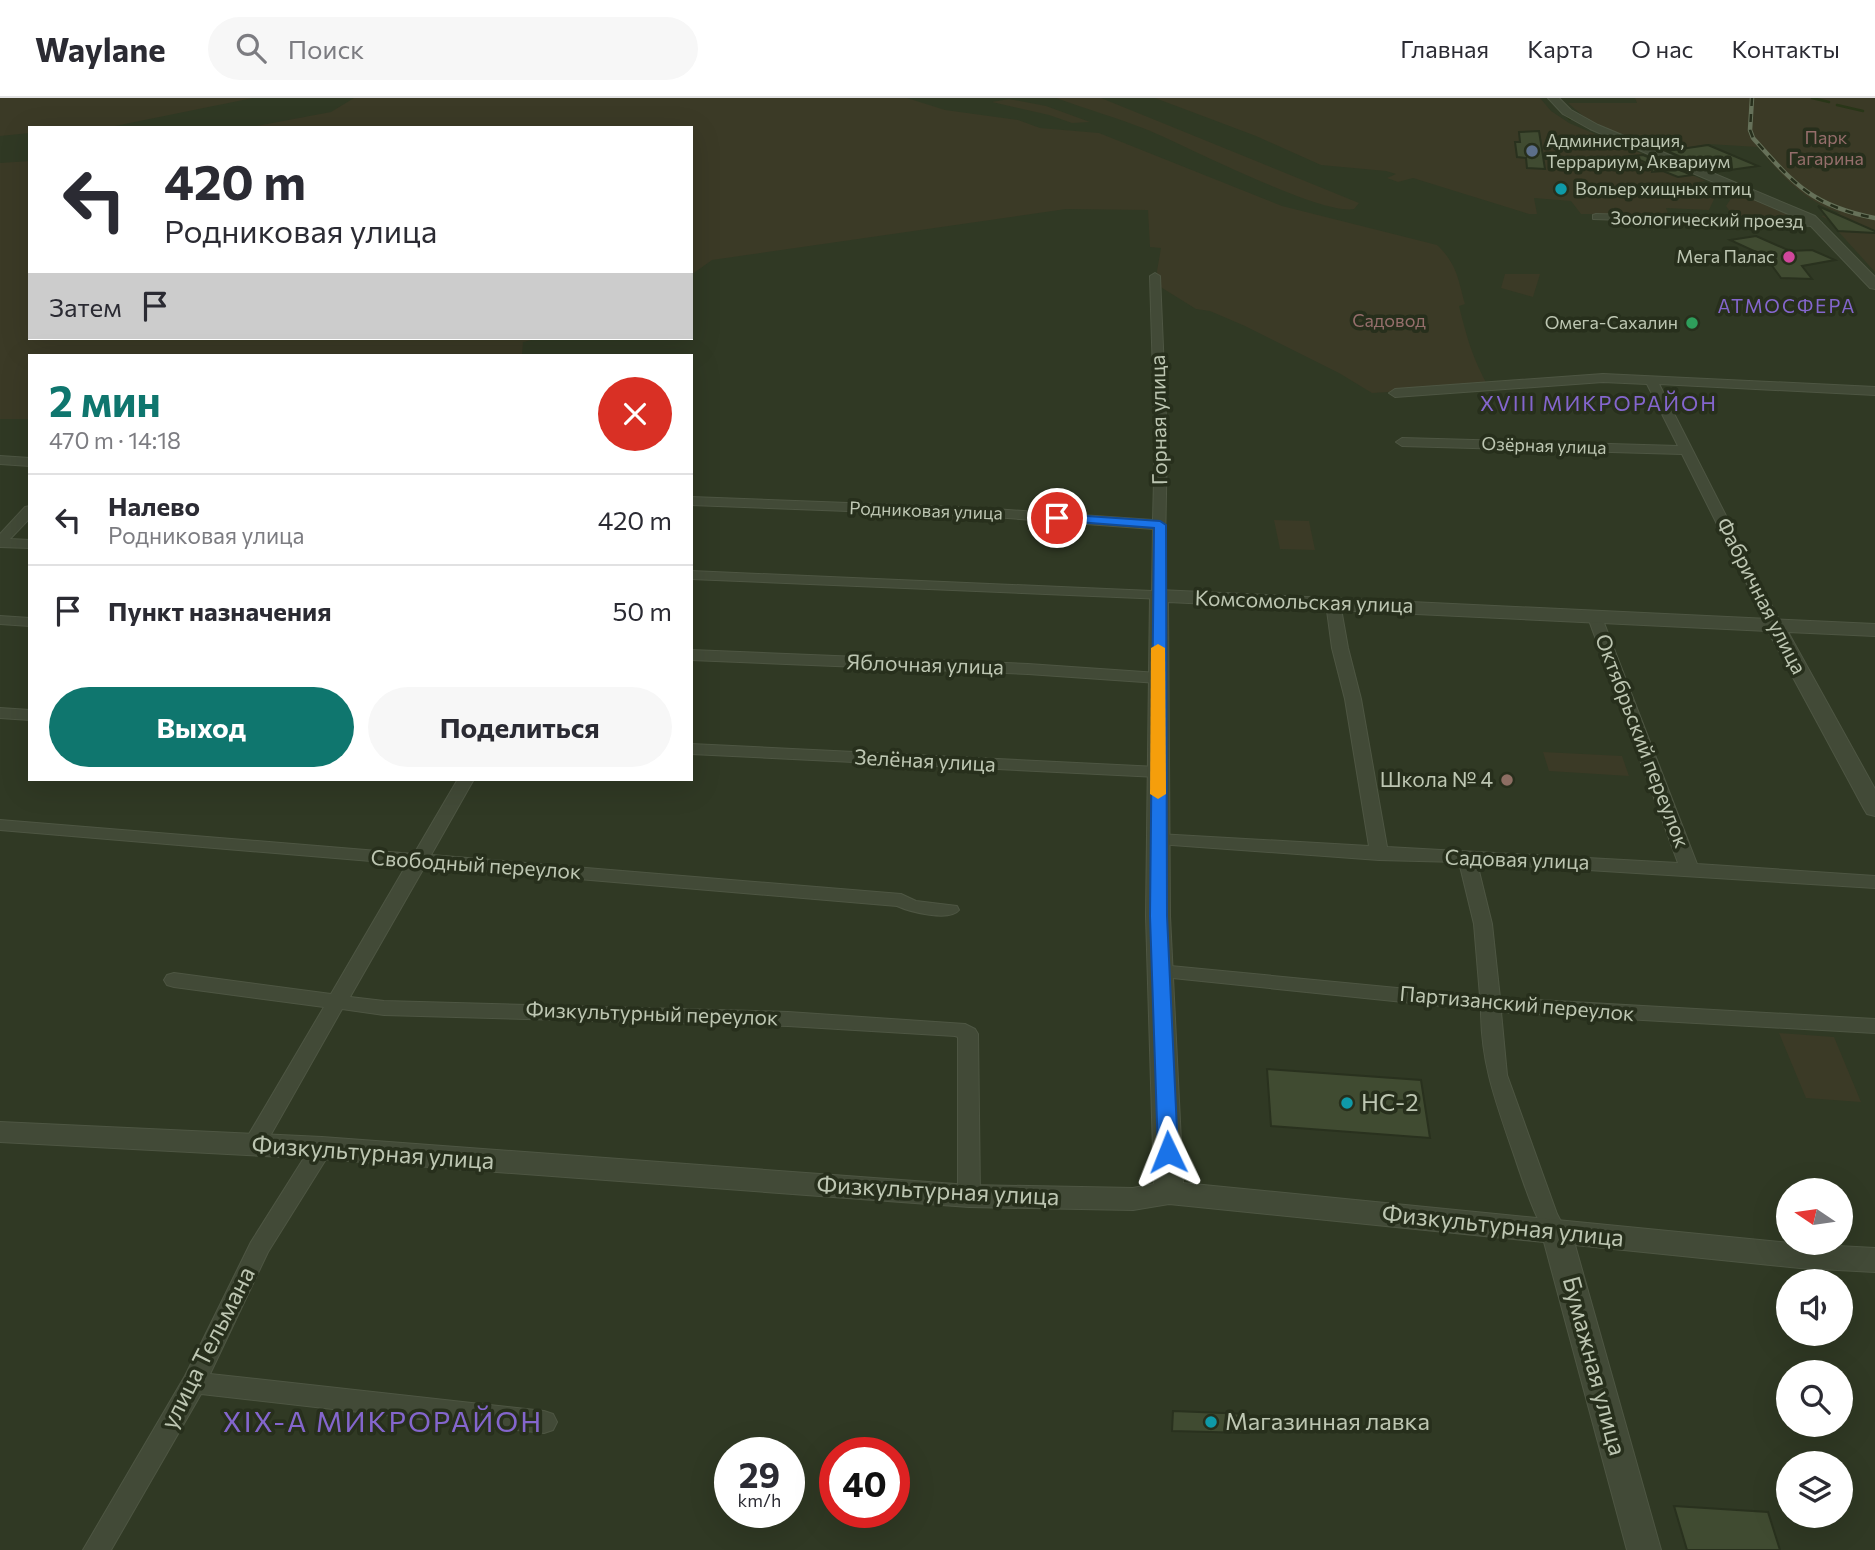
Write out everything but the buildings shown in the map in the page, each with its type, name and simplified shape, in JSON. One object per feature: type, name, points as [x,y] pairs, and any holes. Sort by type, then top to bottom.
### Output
[{"type":"street","points":[[1553,98],[1567,112],[1587,124],[1804,215],[1817,223],[1875,285]]},
{"type":"street","name":"Зоологический проезд","points":[[1596,218],[1817,223]]},
{"type":"street","name":"Горная улица","points":[[1155,276],[1161,442],[1158,678],[1160,971],[1169,1193]]},
{"type":"street","points":[[1395,393],[1491,388],[1588,378],[1875,391]]},
{"type":"street","name":"Фабричная улица","points":[[1651,380],[1774,624],[1875,809]]},
{"type":"street","name":"Озёрная улица","points":[[1402,442],[1686,450]]},
{"type":"street","points":[[0,460],[28,462]]},
{"type":"street","name":"Родниковая улица","points":[[693,502],[979,512],[1160,525]]},
{"type":"street","points":[[0,542],[28,512]]},
{"type":"street","points":[[0,542],[28,544]]},
{"type":"street","name":"Комсомольская улица","points":[[693,575],[1875,630]]},
{"type":"street","points":[[1333,603],[1340,648],[1353,699],[1379,854]]},
{"type":"street","name":"Октябрьский переулок","points":[[1594,615],[1689,867]]},
{"type":"street","points":[[0,620],[28,622]]},
{"type":"street","name":"Яблочная улица","points":[[693,655],[1028,669],[1158,678]]},
{"type":"street","points":[[0,713],[28,715]]},
{"type":"street","name":"Зелёная улица","points":[[693,749],[1158,772]]},
{"type":"street","points":[[253,1146],[465,781]]},
{"type":"street","name":"Свободный переулок","points":[[0,825],[901,900],[912,906],[950,910]]},
{"type":"street","name":"Садовая улица","points":[[1158,839],[1379,854],[1689,867],[1875,882]]},
{"type":"street","name":"Бумажная улица","points":[[1466,858],[1483,924],[1497,1074],[1546,1214],[1555,1231],[1644,1550]]},
{"type":"street","name":"Партизанский переулок","points":[[1160,971],[1491,1004],[1875,1026]]},
{"type":"street","name":"Физкультурный переулок","points":[[174,980],[336,1003],[416,1009],[775,1018],[958,1029],[968,1034],[969,1196]]},
{"type":"street","name":"Физкультурная улица","points":[[0,1132],[322,1148],[969,1196],[1133,1199],[1169,1193],[1800,1256],[1875,1260]]},
{"type":"street","name":"улица Тельмана","points":[[96,1550],[194,1383],[259,1248],[322,1148]]},
{"type":"street","points":[[194,1383],[544,1422]]},
{"type":"green space","points":[[0,98],[253,98],[115,126],[28,126],[28,133],[0,136]]},
{"type":"green space","name":"Садовод","points":[[354,98],[907,98],[945,110],[1018,120],[1040,128],[1099,133],[1282,206],[1437,245],[1456,272],[1465,304],[1459,306],[1464,327],[1488,386],[1372,393],[1339,373],[1245,326],[1210,311],[1196,309],[1159,286],[1157,271],[1161,248],[1150,247],[1148,210],[1066,209],[712,260],[693,274],[693,126],[257,126],[331,112]]},
{"type":"green space","points":[[1056,98],[1101,98],[1359,203],[1354,209],[1314,202],[1253,178],[1148,130]]},
{"type":"green space","points":[[1155,98],[1540,98],[1551,111],[1569,123],[1706,181],[1692,183],[1717,193],[1709,210],[1666,208],[1668,214],[1581,214],[1571,201],[1534,198],[1537,214],[1529,214],[1413,178],[1398,182],[1387,178],[1396,174],[1386,171],[1321,165],[1256,136]]},
{"type":"green space","name":"Парк Гагарина","points":[[1635,98],[1875,98],[1875,272],[1827,219],[1821,216],[1841,213],[1805,195],[1785,178],[1758,147],[1708,144],[1660,152],[1589,121],[1568,103],[1637,103]]},
{"type":"green space","points":[[1009,99],[1046,106],[1090,122],[1072,123],[992,102]]},
{"type":"green space","points":[[28,161],[28,340],[532,340],[523,342],[522,354],[28,354],[28,419],[0,419],[0,163]]},
{"type":"green space","points":[[1737,193],[1798,219],[1733,216],[1726,206]]},
{"type":"green space","points":[[1505,274],[1540,274],[1533,297],[1501,288]]},
{"type":"green space","points":[[1274,520],[1309,521],[1315,550],[1280,549]]},
{"type":"green space","points":[[1543,752],[1622,756],[1629,776],[1549,771]]},
{"type":"green space","points":[[1779,1033],[1834,1037],[1861,1102],[1806,1098]]},
{"type":"waterway","points":[[1549,98],[1570,119]]},
{"type":"waterway","points":[[1812,98],[1829,102]]},
{"type":"waterway","points":[[1837,105],[1863,111]]},
{"type":"railway","points":[[1752,98],[1750,130],[1753,138],[1780,168],[1820,200],[1875,218]]},
{"type":"slow traffic","points":[[1158,648],[1158,794]]},
{"type":"place","name":"Администрация, Террариум, Аквариум","points":[[1532,151]]},
{"type":"place","name":"Вольер хищных птиц","points":[[1561,189]]},
{"type":"place","name":"Мега Палас","points":[[1789,257]]},
{"type":"place","name":"Омега-Сахалин","points":[[1692,323]]},
{"type":"place","name":"Школа № 4","points":[[1507,780]]},
{"type":"place","name":"НС-2","points":[[1347,1103]]},
{"type":"place","name":"Магазинная лавка","points":[[1211,1422]]},
{"type":"district","name":"АТМОСФЕРА","points":[[1787,306]]},
{"type":"district","name":"XVIII МИКРОРАЙОН","points":[[1599,404]]},
{"type":"district","name":"XIX-А МИКРОРАЙОН","points":[[383,1422]]},
{"type":"route","points":[[1057,518],[1160,525],[1158,916],[1168,1152]]}]
